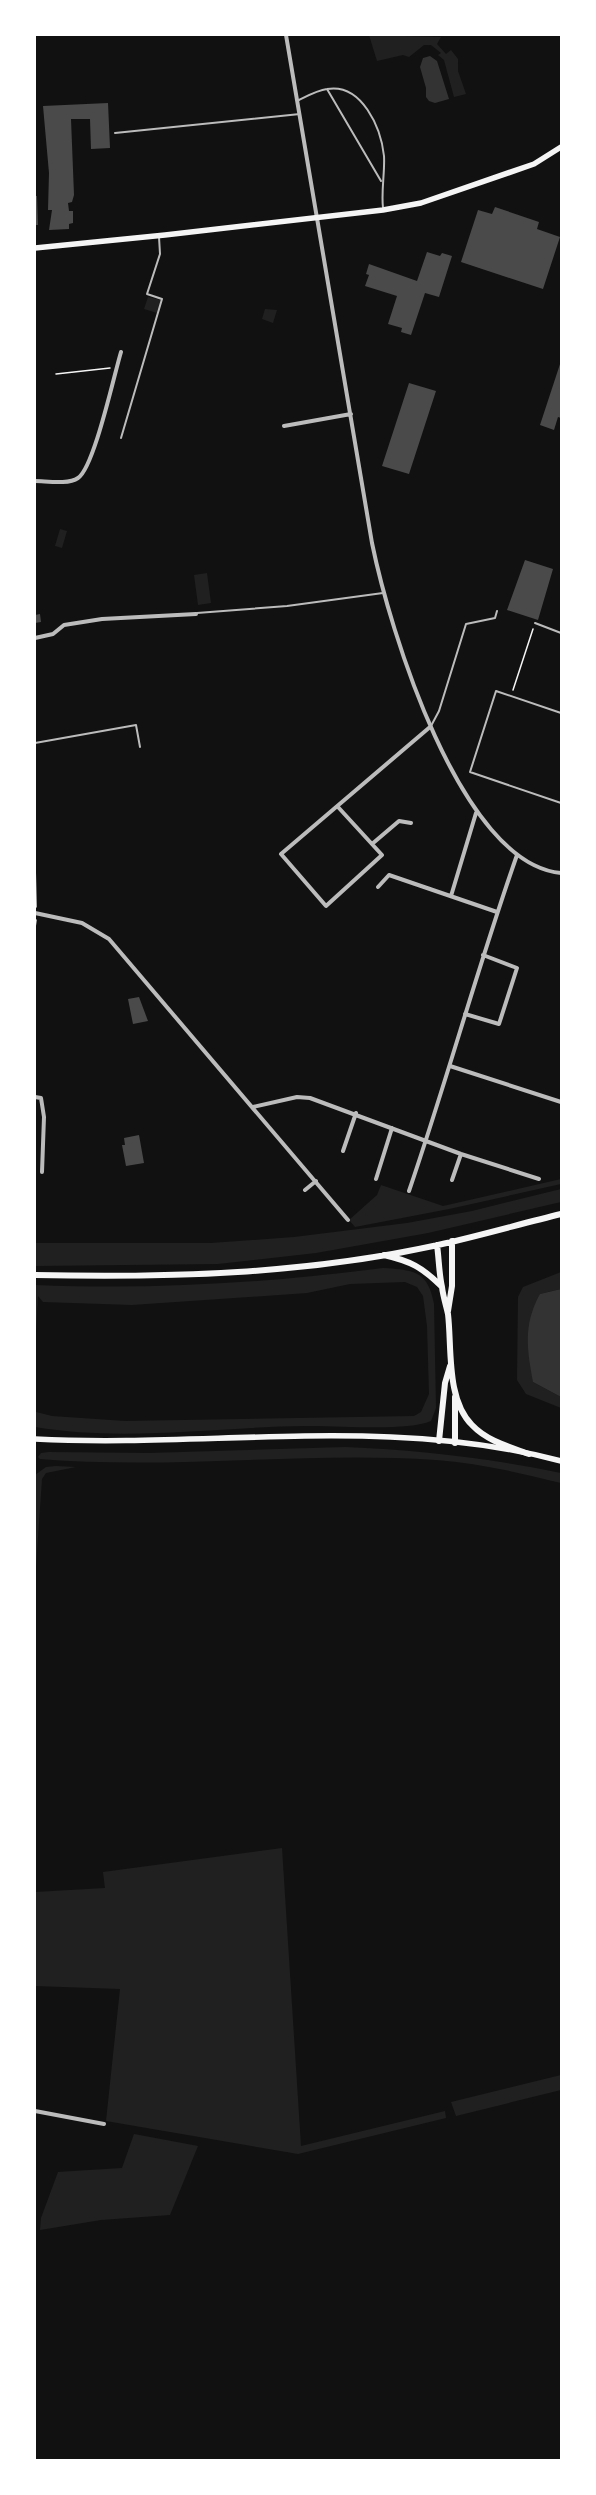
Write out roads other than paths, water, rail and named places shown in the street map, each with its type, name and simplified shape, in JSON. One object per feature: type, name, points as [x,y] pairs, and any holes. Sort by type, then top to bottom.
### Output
[{"type":"main road","points":[[35,248],[159,236],[383,210],[421,203],[534,164],[561,146]]},
{"type":"main road","points":[[35,1275],[130,1277],[228,1274],[323,1264],[438,1245],[561,1214]]},
{"type":"main road","points":[[452,1241],[452,1286],[448,1314],[450,1364],[455,1390],[461,1408],[473,1426],[495,1441],[529,1454]]},
{"type":"main road","points":[[438,1245],[441,1286],[448,1314]]},
{"type":"main road","points":[[380,1254],[416,1265],[428,1272],[441,1286]]},
{"type":"main road","points":[[439,1442],[445,1383],[450,1364]]},
{"type":"main road","points":[[455,1390],[455,1443]]},
{"type":"main road","points":[[35,1439],[96,1442],[150,1442],[330,1435],[455,1443],[529,1454],[561,1461]]},
{"type":"street","points":[[286,35],[299,100],[317,217],[372,543],[383,593],[430,727],[476,812],[517,856],[561,873]]},
{"type":"street","points":[[35,481],[72,481],[85,472],[121,352]]},
{"type":"street","points":[[284,426],[351,414]]},
{"type":"street","points":[[35,638],[53,634],[64,625],[102,619],[196,614]]},
{"type":"street","points":[[338,807],[382,855],[326,906],[281,854],[338,807],[430,727]]},
{"type":"street","points":[[451,896],[476,812]]},
{"type":"street","points":[[372,844],[399,821],[411,823]]},
{"type":"street","points":[[409,1191],[427,1140],[483,955],[517,856]]},
{"type":"street","points":[[378,887],[389,875],[497,912]]},
{"type":"street","points":[[36,913],[82,923],[109,939],[348,1220]]},
{"type":"street","points":[[466,1014],[499,1024],[517,968],[483,955]]},
{"type":"street","points":[[450,1066],[561,1102]]},
{"type":"street","points":[[35,1097],[41,1098],[44,1117],[42,1172]]},
{"type":"street","points":[[253,1107],[297,1097],[310,1098],[356,1113],[461,1154],[539,1179]]},
{"type":"street","points":[[343,1151],[356,1113]]},
{"type":"street","points":[[376,1178],[392,1128]]},
{"type":"street","points":[[452,1180],[461,1154]]},
{"type":"street","points":[[305,1190],[316,1181]]},
{"type":"street","points":[[35,2111],[104,2124]]},
{"type":"lane","points":[[299,100],[327,89],[349,92],[364,106],[380,133],[384,158],[381,182],[383,210]]},
{"type":"lane","points":[[327,89],[381,182]]},
{"type":"lane","points":[[115,133],[301,114]]},
{"type":"lane","points":[[121,438],[162,300],[147,294],[160,254],[159,236]]},
{"type":"lane","points":[[196,614],[287,606],[383,593]]},
{"type":"lane","points":[[430,727],[438,711],[466,624],[495,618],[497,611]]},
{"type":"lane","points":[[535,623],[561,633]]},
{"type":"lane","points":[[561,713],[496,691],[470,772],[561,803]]},
{"type":"lane","points":[[35,743],[136,725],[140,747]]}]
